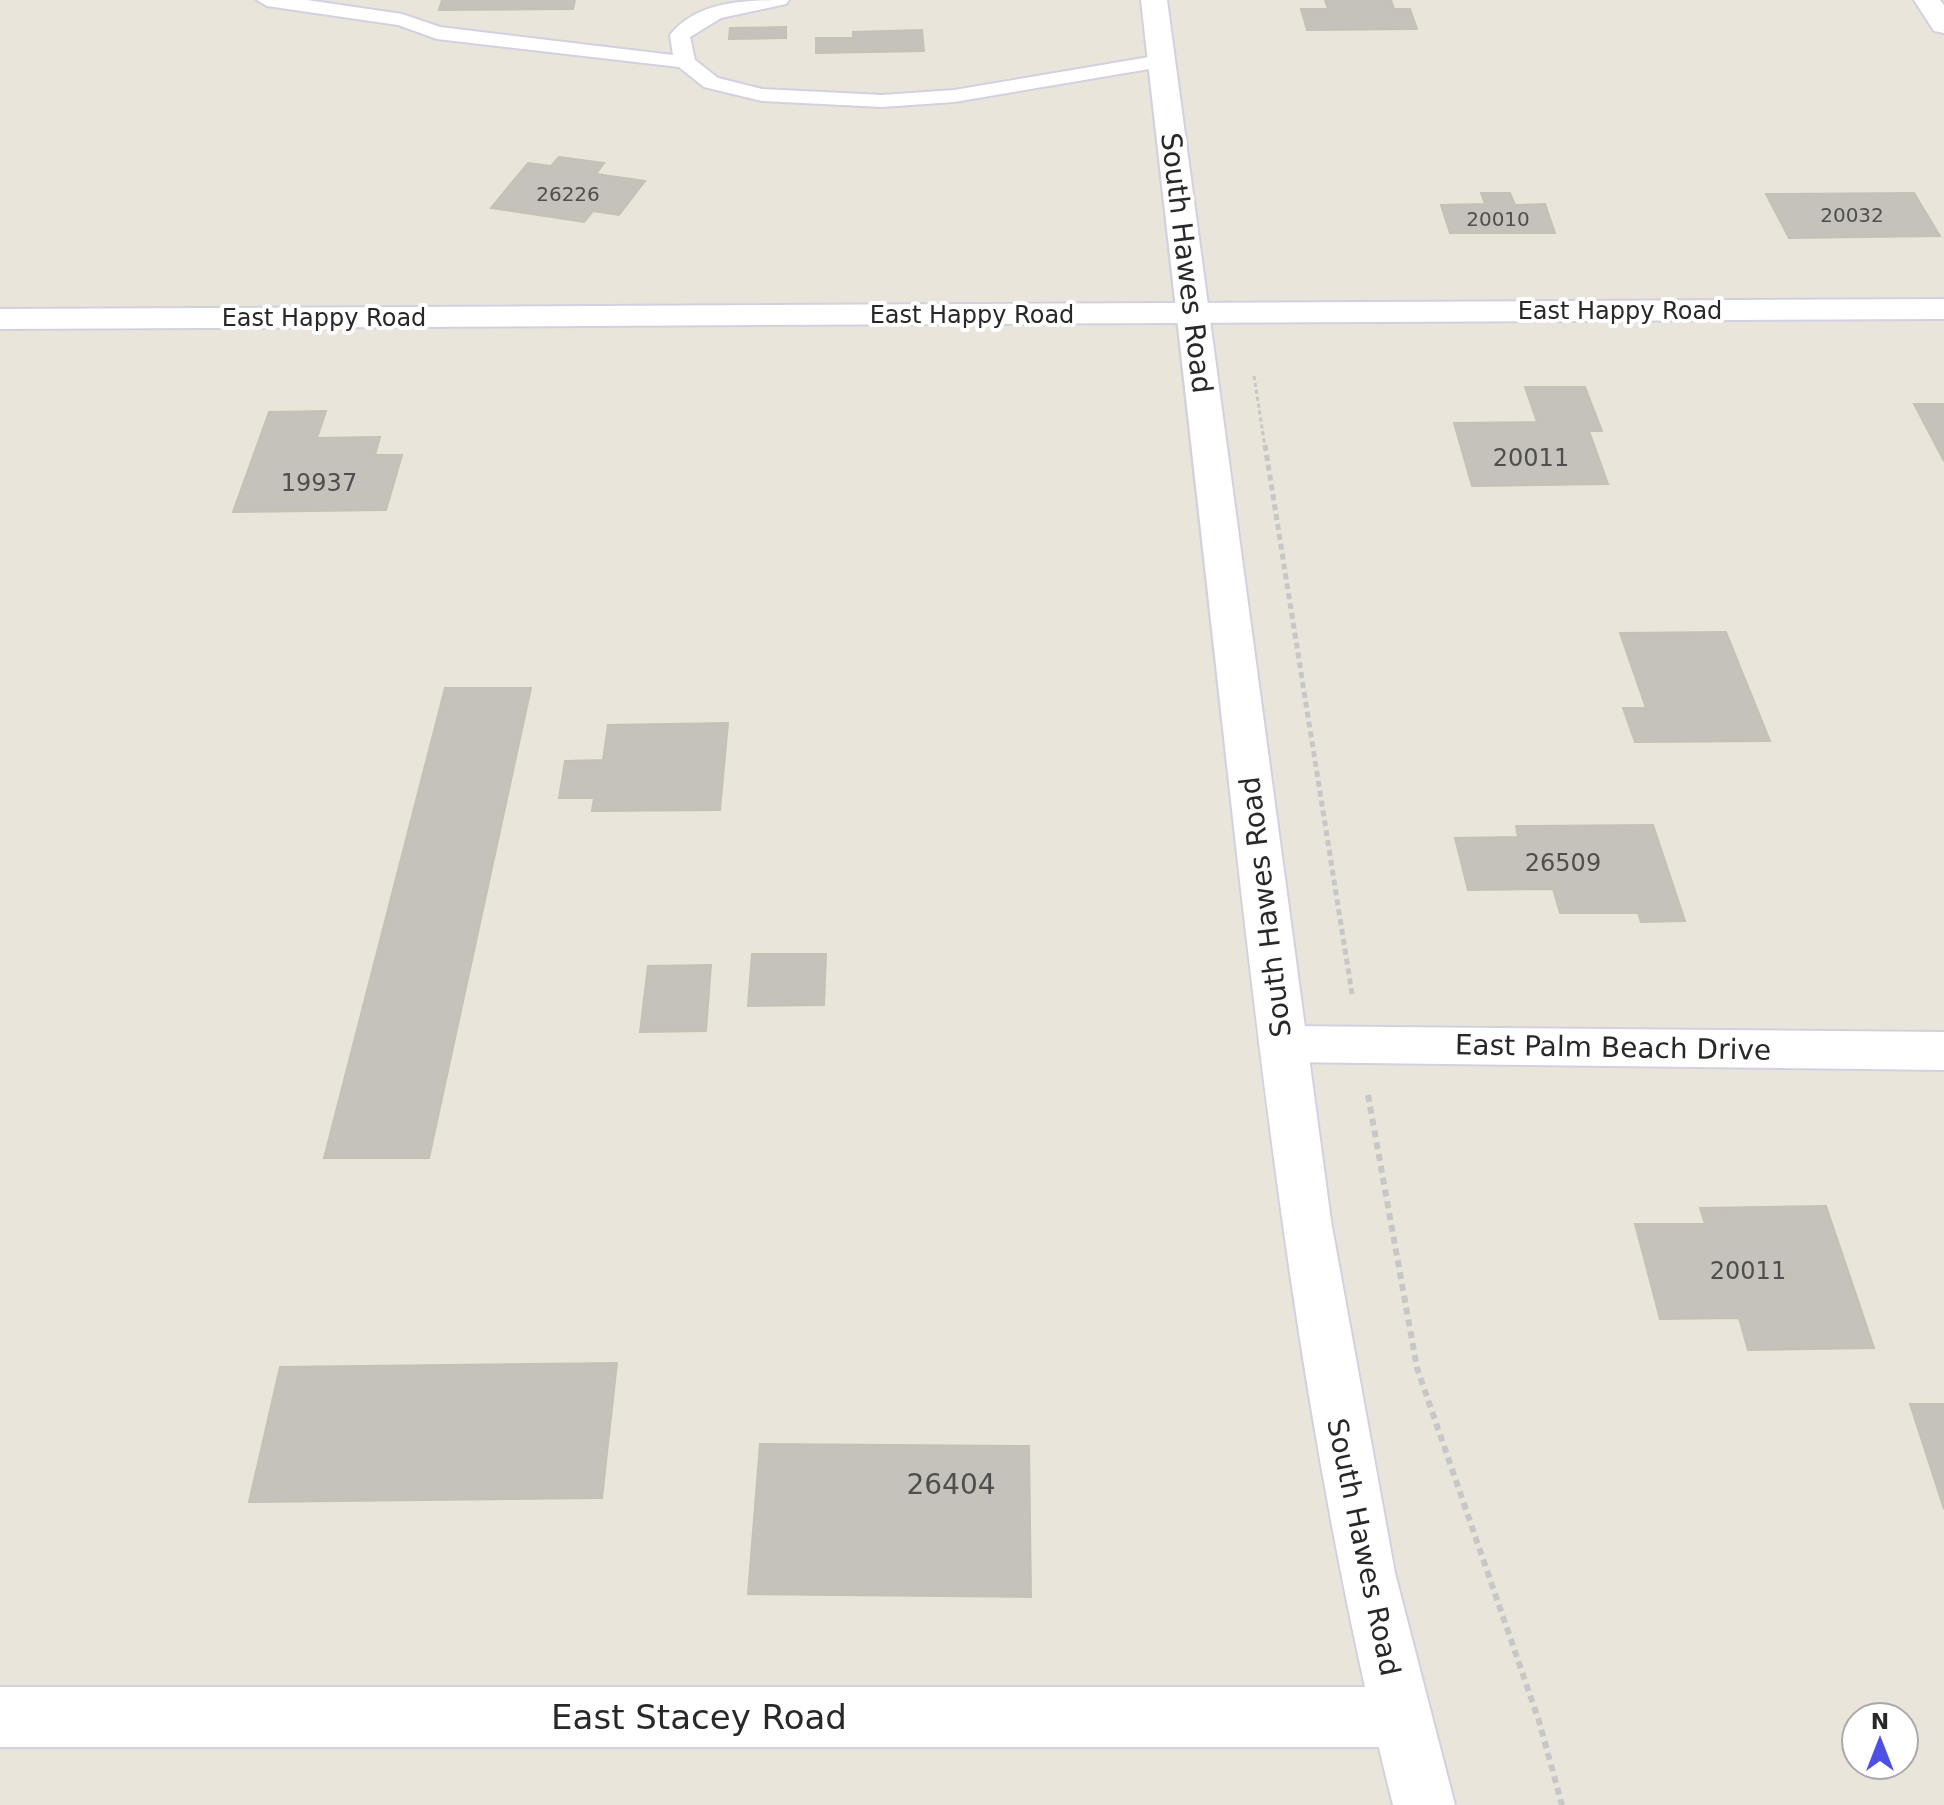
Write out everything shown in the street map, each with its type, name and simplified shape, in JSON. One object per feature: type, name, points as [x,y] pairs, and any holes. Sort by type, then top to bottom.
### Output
[{"type":"street","name":"South Hawes Road","points":[[1154,0],[1282,1044],[1343,1452],[1399,1717],[1424,1805]]},
{"type":"street","points":[[1927,0],[1944,25]]},
{"type":"street","name":"East Happy Road","points":[[0,319],[1944,309]]},
{"type":"street","name":"East Palm Beach Drive","points":[[1282,1044],[1944,1051]]},
{"type":"street","name":"East Stacey Road","points":[[0,1717],[1399,1717]]},
{"type":"lane","points":[[267,0],[402,20],[437,33],[685,62],[711,83],[762,95],[882,101],[954,96],[1161,61]]},
{"type":"lane","points":[[685,62],[680,35],[695,21],[730,8],[779,0]]},
{"type":"path","points":[[1244,314],[1360,1044],[1417,1368],[1539,1721],[1562,1805]]},
{"type":"building","points":[[442,0],[575,0],[573,9],[439,10]]},
{"type":"building","points":[[1325,0],[1391,0],[1394,9],[1410,9],[1417,29],[1307,30],[1301,9],[1328,9]]},
{"type":"building","points":[[786,27],[786,38],[729,39],[730,28]]},
{"type":"building","points":[[922,30],[924,51],[816,53],[816,38],[853,38],[853,32]]},
{"type":"building","points":[[559,157],[604,163],[596,174],[645,181],[619,215],[593,211],[584,222],[491,208],[528,163],[551,166]]},
{"type":"building","points":[[1481,193],[1510,193],[1515,205],[1545,204],[1555,233],[1450,233],[1441,205],[1485,204]]},
{"type":"building","points":[[1914,193],[1940,236],[1789,238],[1766,194]]},
{"type":"building","points":[[1525,387],[1585,387],[1602,431],[1589,431],[1608,484],[1472,486],[1454,423],[1537,422]]},
{"type":"building","points":[[1914,404],[1944,404],[1944,461]]},
{"type":"building","points":[[326,411],[317,438],[380,437],[375,455],[402,455],[386,510],[233,512],[269,412]]},
{"type":"building","points":[[1726,632],[1770,741],[1635,742],[1623,708],[1646,708],[1620,633]]},
{"type":"building","points":[[445,688],[531,688],[429,1158],[324,1158]]},
{"type":"building","points":[[728,723],[720,810],[592,811],[594,798],[559,798],[565,761],[603,760],[608,725]]},
{"type":"building","points":[[1653,825],[1685,921],[1641,922],[1638,913],[1560,913],[1553,889],[1468,890],[1455,838],[1518,837],[1516,826]]},
{"type":"building","points":[[752,954],[826,954],[824,1005],[748,1006]]},
{"type":"building","points":[[711,965],[706,1031],[640,1032],[648,966]]},
{"type":"building","points":[[1826,1206],[1874,1348],[1748,1350],[1739,1318],[1660,1319],[1635,1224],[1705,1224],[1700,1208]]},
{"type":"building","points":[[617,1363],[602,1498],[249,1502],[280,1367]]},
{"type":"building","points":[[1910,1404],[1944,1404],[1944,1509]]},
{"type":"building","points":[[760,1444],[1029,1446],[1031,1597],[748,1594]]}]
